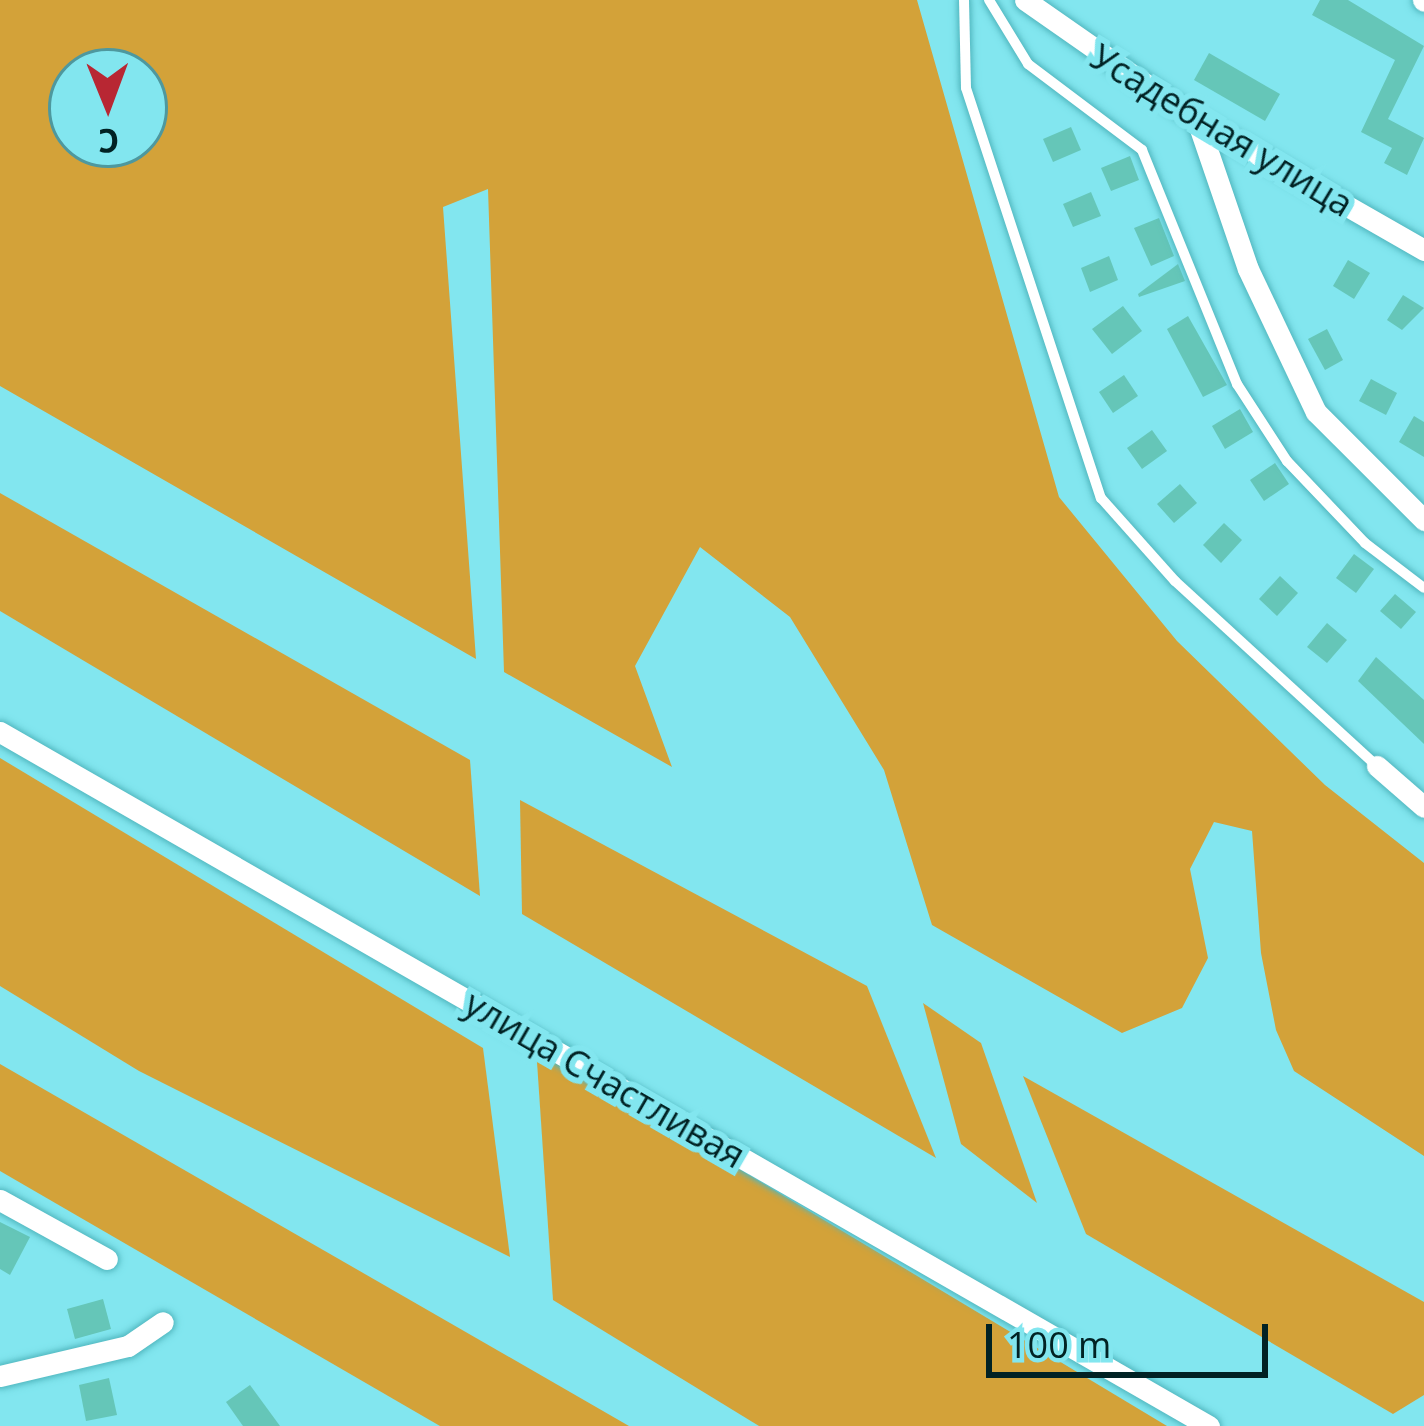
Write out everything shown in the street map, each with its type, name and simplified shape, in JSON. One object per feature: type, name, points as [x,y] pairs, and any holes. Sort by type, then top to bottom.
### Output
[{"type":"street","name":"Усадебная улица","points":[[1025,0],[1197,120],[1424,250]]},
{"type":"street","points":[[1197,120],[1248,268],[1316,412],[1424,520]]},
{"type":"street","name":"улица Счастливая","points":[[0,732],[1209,1426]]},
{"type":"street","points":[[1377,766],[1424,807]]},
{"type":"street","points":[[0,1200],[107,1259]]},
{"type":"street","points":[[0,1376],[128,1346],[163,1322]]},
{"type":"lane","points":[[964,0],[966,88],[1101,498],[1174,581],[1377,766]]},
{"type":"lane","points":[[989,0],[1028,64],[1142,150],[1237,384],[1287,461],[1365,543],[1424,587]]},
{"type":"shaded area","points":[[0,0],[917,0],[1059,497],[1177,641],[1325,785],[1424,863],[1424,1156],[1294,1071],[1276,1030],[1261,953],[1252,831],[1214,822],[1190,869],[1208,958],[1182,1008],[1122,1033],[932,925],[884,770],[790,617],[700,547],[635,666],[672,767],[504,672],[488,189],[443,207],[476,659],[0,386]]},
{"type":"shaded area","points":[[0,493],[470,760],[480,896],[0,611]]},
{"type":"shaded area","points":[[0,758],[483,1048],[510,1257],[139,1071],[0,986]]},
{"type":"shaded area","points":[[520,800],[867,986],[936,1158],[522,914]]},
{"type":"shaded area","points":[[923,1003],[981,1043],[1037,1203],[961,1144]]},
{"type":"shaded area","points":[[536,1047],[1167,1426],[759,1426],[553,1300]]},
{"type":"shaded area","points":[[0,1064],[629,1426],[440,1426],[0,1171]]},
{"type":"shaded area","points":[[1023,1076],[1424,1302],[1424,1395],[1393,1414],[1086,1234]]},
{"type":"building","points":[[1320,0],[1348,0],[1424,46],[1388,119],[1424,138],[1407,175],[1384,163],[1392,148],[1361,132],[1395,60],[1312,15]]},
{"type":"building","points":[[1209,53],[1280,94],[1265,121],[1194,80]]},
{"type":"building","points":[[1071,127],[1081,150],[1053,162],[1043,139]]},
{"type":"building","points":[[1130,156],[1139,180],[1111,191],[1101,168]]},
{"type":"building","points":[[1091,192],[1101,216],[1073,227],[1063,204]]},
{"type":"building","points":[[1159,218],[1174,256],[1151,266],[1134,228]]},
{"type":"building","points":[[1109,256],[1118,280],[1090,292],[1081,268]]},
{"type":"building","points":[[1348,260],[1370,273],[1354,299],[1333,286]]},
{"type":"building","points":[[1178,264],[1185,281],[1139,297],[1138,294]]},
{"type":"building","points":[[1403,295],[1424,308],[1402,330],[1387,320]]},
{"type":"building","points":[[1123,306],[1142,331],[1112,354],[1092,329]]},
{"type":"building","points":[[1188,316],[1227,385],[1203,397],[1167,329]]},
{"type":"building","points":[[1327,329],[1343,360],[1325,370],[1308,339]]},
{"type":"building","points":[[1124,375],[1138,396],[1113,413],[1099,392]]},
{"type":"building","points":[[1371,379],[1397,393],[1386,415],[1359,401]]},
{"type":"building","points":[[1240,409],[1253,432],[1225,449],[1212,426]]},
{"type":"building","points":[[1414,416],[1424,422],[1424,457],[1399,442]]},
{"type":"building","points":[[1152,430],[1167,451],[1142,469],[1127,448]]},
{"type":"building","points":[[1275,463],[1289,484],[1264,501],[1250,480]]},
{"type":"building","points":[[1180,484],[1197,503],[1174,523],[1157,504]]},
{"type":"building","points":[[1224,523],[1242,540],[1221,563],[1203,545]]},
{"type":"building","points":[[1354,554],[1374,569],[1356,593],[1336,578]]},
{"type":"building","points":[[1280,576],[1298,593],[1277,616],[1259,599]]},
{"type":"building","points":[[1395,594],[1416,612],[1401,629],[1380,611]]},
{"type":"building","points":[[1327,623],[1347,640],[1327,663],[1307,647]]},
{"type":"building","points":[[1376,657],[1424,700],[1424,744],[1358,681]]},
{"type":"building","points":[[0,1222],[30,1237],[10,1275],[0,1269]]},
{"type":"building","points":[[103,1299],[111,1329],[75,1339],[67,1309]]},
{"type":"building","points":[[109,1378],[117,1415],[86,1421],[79,1385]]},
{"type":"building","points":[[250,1385],[280,1426],[243,1426],[226,1402]]}]
